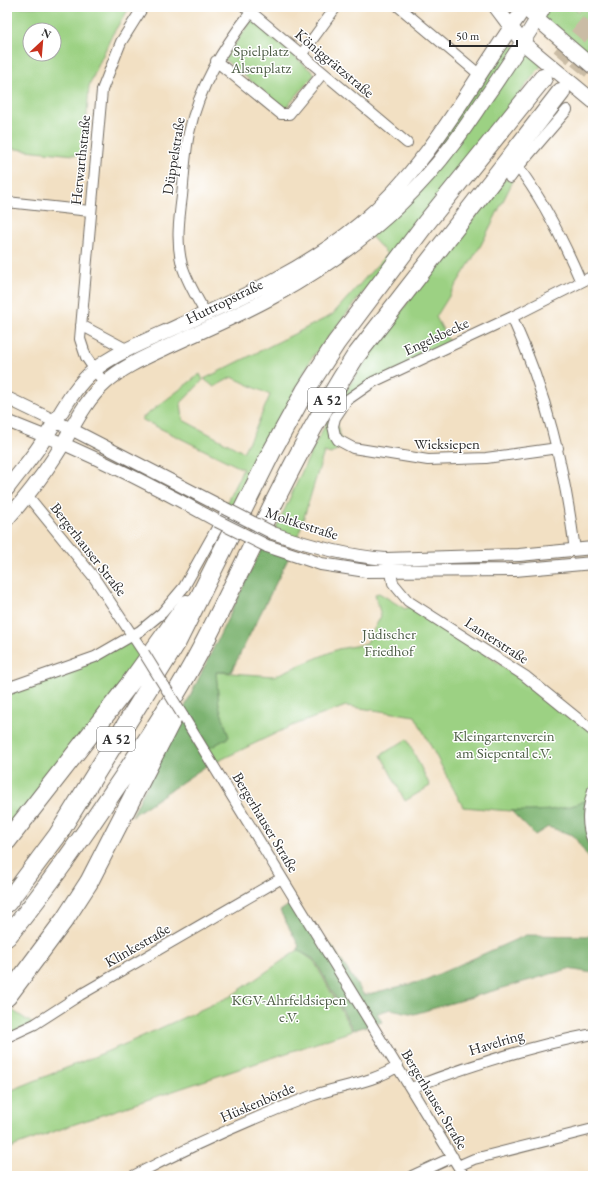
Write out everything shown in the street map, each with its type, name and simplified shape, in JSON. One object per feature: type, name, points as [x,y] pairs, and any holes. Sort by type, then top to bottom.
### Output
[{"type":"highway","name":"A 52","points":[[7,903],[57,836],[177,642],[272,451],[305,391],[336,343],[426,223],[543,78]]},
{"type":"highway","name":"A 52","points":[[7,937],[50,882],[146,742],[200,650],[294,462],[326,402],[355,357],[561,92]]},
{"type":"highway","points":[[7,841],[128,686],[181,611],[214,568]]},
{"type":"highway","points":[[7,998],[65,919],[96,870],[187,691],[200,650]]},
{"type":"main road","points":[[496,7],[510,28],[523,43],[593,101]]},
{"type":"main road","points":[[505,7],[541,13],[592,65]]},
{"type":"main road","name":"Huttropstraße","points":[[7,489],[46,437],[76,388],[94,370],[128,350],[266,286],[322,253],[360,224],[384,202],[413,171],[457,112],[523,9]]},
{"type":"main road","name":"Huttropstraße","points":[[7,519],[27,495],[91,398],[104,383],[142,359],[273,297],[331,262],[394,210],[425,178],[453,145],[523,43],[541,13]]},
{"type":"street","name":"Herwarthstraße","points":[[104,383],[94,370],[82,348],[81,325],[90,210],[102,90],[121,42],[143,7]]},
{"type":"street","points":[[301,55],[336,7]]},
{"type":"street","points":[[399,7],[480,75]]},
{"type":"street","name":"Königgrätzstraße","points":[[248,10],[407,143]]},
{"type":"street","name":"Düppelstraße","points":[[206,314],[182,266],[178,235],[189,132],[197,105],[216,61],[248,10]]},
{"type":"street","points":[[216,61],[281,114],[285,115],[289,114],[323,74]]},
{"type":"street","points":[[510,178],[567,110]]},
{"type":"street","points":[[457,112],[469,122]]},
{"type":"street","points":[[518,167],[548,212],[581,282]]},
{"type":"street","points":[[7,202],[90,210]]},
{"type":"street","name":"Engelsbecke","points":[[338,440],[333,430],[335,418],[347,400],[363,388],[391,373],[512,317],[593,276]]},
{"type":"street","points":[[512,317],[540,388],[558,448],[568,498],[575,550]]},
{"type":"street","points":[[81,325],[128,350]]},
{"type":"street","name":"Moltkestraße","points":[[7,398],[56,421],[225,509],[290,540],[334,551],[386,559],[519,555],[593,548]]},
{"type":"street","points":[[7,421],[62,443],[217,525],[267,546],[304,559],[335,567],[391,572],[515,570],[593,563]]},
{"type":"street","name":"Wieksiepen","points":[[338,440],[353,448],[428,460],[486,458],[558,448]]},
{"type":"street","name":"Bergerhauser Straße","points":[[27,495],[93,576],[134,635],[464,1176]]},
{"type":"street","points":[[7,688],[95,657],[134,635],[162,613],[178,595],[197,566],[225,509]]},
{"type":"street","name":"Lanterstraße","points":[[391,572],[393,583],[408,601],[519,672],[593,730]]},
{"type":"street","points":[[593,790],[588,816],[588,829],[593,841]]},
{"type":"street","name":"Klinkestraße","points":[[7,1037],[35,1024],[282,878]]},
{"type":"street","name":"Havelring","points":[[411,1088],[504,1055],[556,1041],[593,1034]]},
{"type":"street","name":"Hüskenbörde","points":[[133,1176],[202,1142],[292,1103],[321,1092],[383,1075],[398,1066]]},
{"type":"street","points":[[412,1176],[456,1162],[474,1159],[593,1129]]},
{"type":"green space","points":[[7,7],[130,7],[112,35],[89,86],[84,156],[7,148]]},
{"type":"green space","points":[[544,7],[572,7],[579,12],[582,7],[593,7],[593,64],[538,19]]},
{"type":"green space","name":"Spielplatz Alsenplatz","points":[[252,20],[315,74],[285,109],[224,59]]},
{"type":"green space","points":[[505,38],[518,50],[523,44],[544,62],[311,359],[234,512],[224,508],[243,469],[141,419],[200,374],[203,380],[181,403],[183,420],[243,452],[255,430],[270,395],[232,377],[214,387],[204,379],[332,315],[387,254],[368,233],[384,202]]},
{"type":"green space","points":[[505,179],[513,181],[481,245],[436,317],[451,345],[373,381],[335,418],[343,445],[331,454],[324,452],[297,540],[274,532],[315,443],[350,384],[392,323]]},
{"type":"green space","points":[[262,548],[289,557],[231,672],[216,672],[219,706],[229,737],[206,750],[212,762],[132,816]]},
{"type":"green space","name":"Kleingartenverein am Siepental e.V.","points":[[379,593],[405,609],[411,606],[454,631],[593,731],[593,789],[591,798],[576,805],[544,811],[528,812],[463,807],[415,716],[346,706],[289,727],[216,762],[208,749],[229,737],[219,706],[216,672],[274,676],[338,649],[366,644],[381,616],[375,594]]},
{"type":"green space","points":[[133,636],[147,658],[7,838],[7,693]]},
{"type":"green space","points":[[407,739],[430,786],[405,801],[381,755]]},
{"type":"green space","points":[[593,790],[593,864],[573,835],[548,827],[535,835],[511,811],[542,811],[571,806],[591,798]]},
{"type":"green space","points":[[295,901],[325,949],[331,945],[364,995],[423,981],[526,935],[593,936],[593,973],[568,969],[414,1014],[391,1009],[377,1013],[382,1022],[353,1030],[315,960],[298,950],[299,946],[280,911]]},
{"type":"green space","name":"KGV-Ahrfeldsiepen e.V.","points":[[298,950],[314,961],[352,1031],[72,1125],[7,1149],[7,1092],[123,1045],[231,996]]},
{"type":"green space","points":[[9,1008],[33,1024],[7,1035],[7,1010]]},
{"type":"tunnel","points":[[543,78],[593,19]]},
{"type":"tunnel","points":[[561,92],[593,53]]},
{"type":"park label","name":"Jüdischer Friedhof","points":[[389,642]]}]
